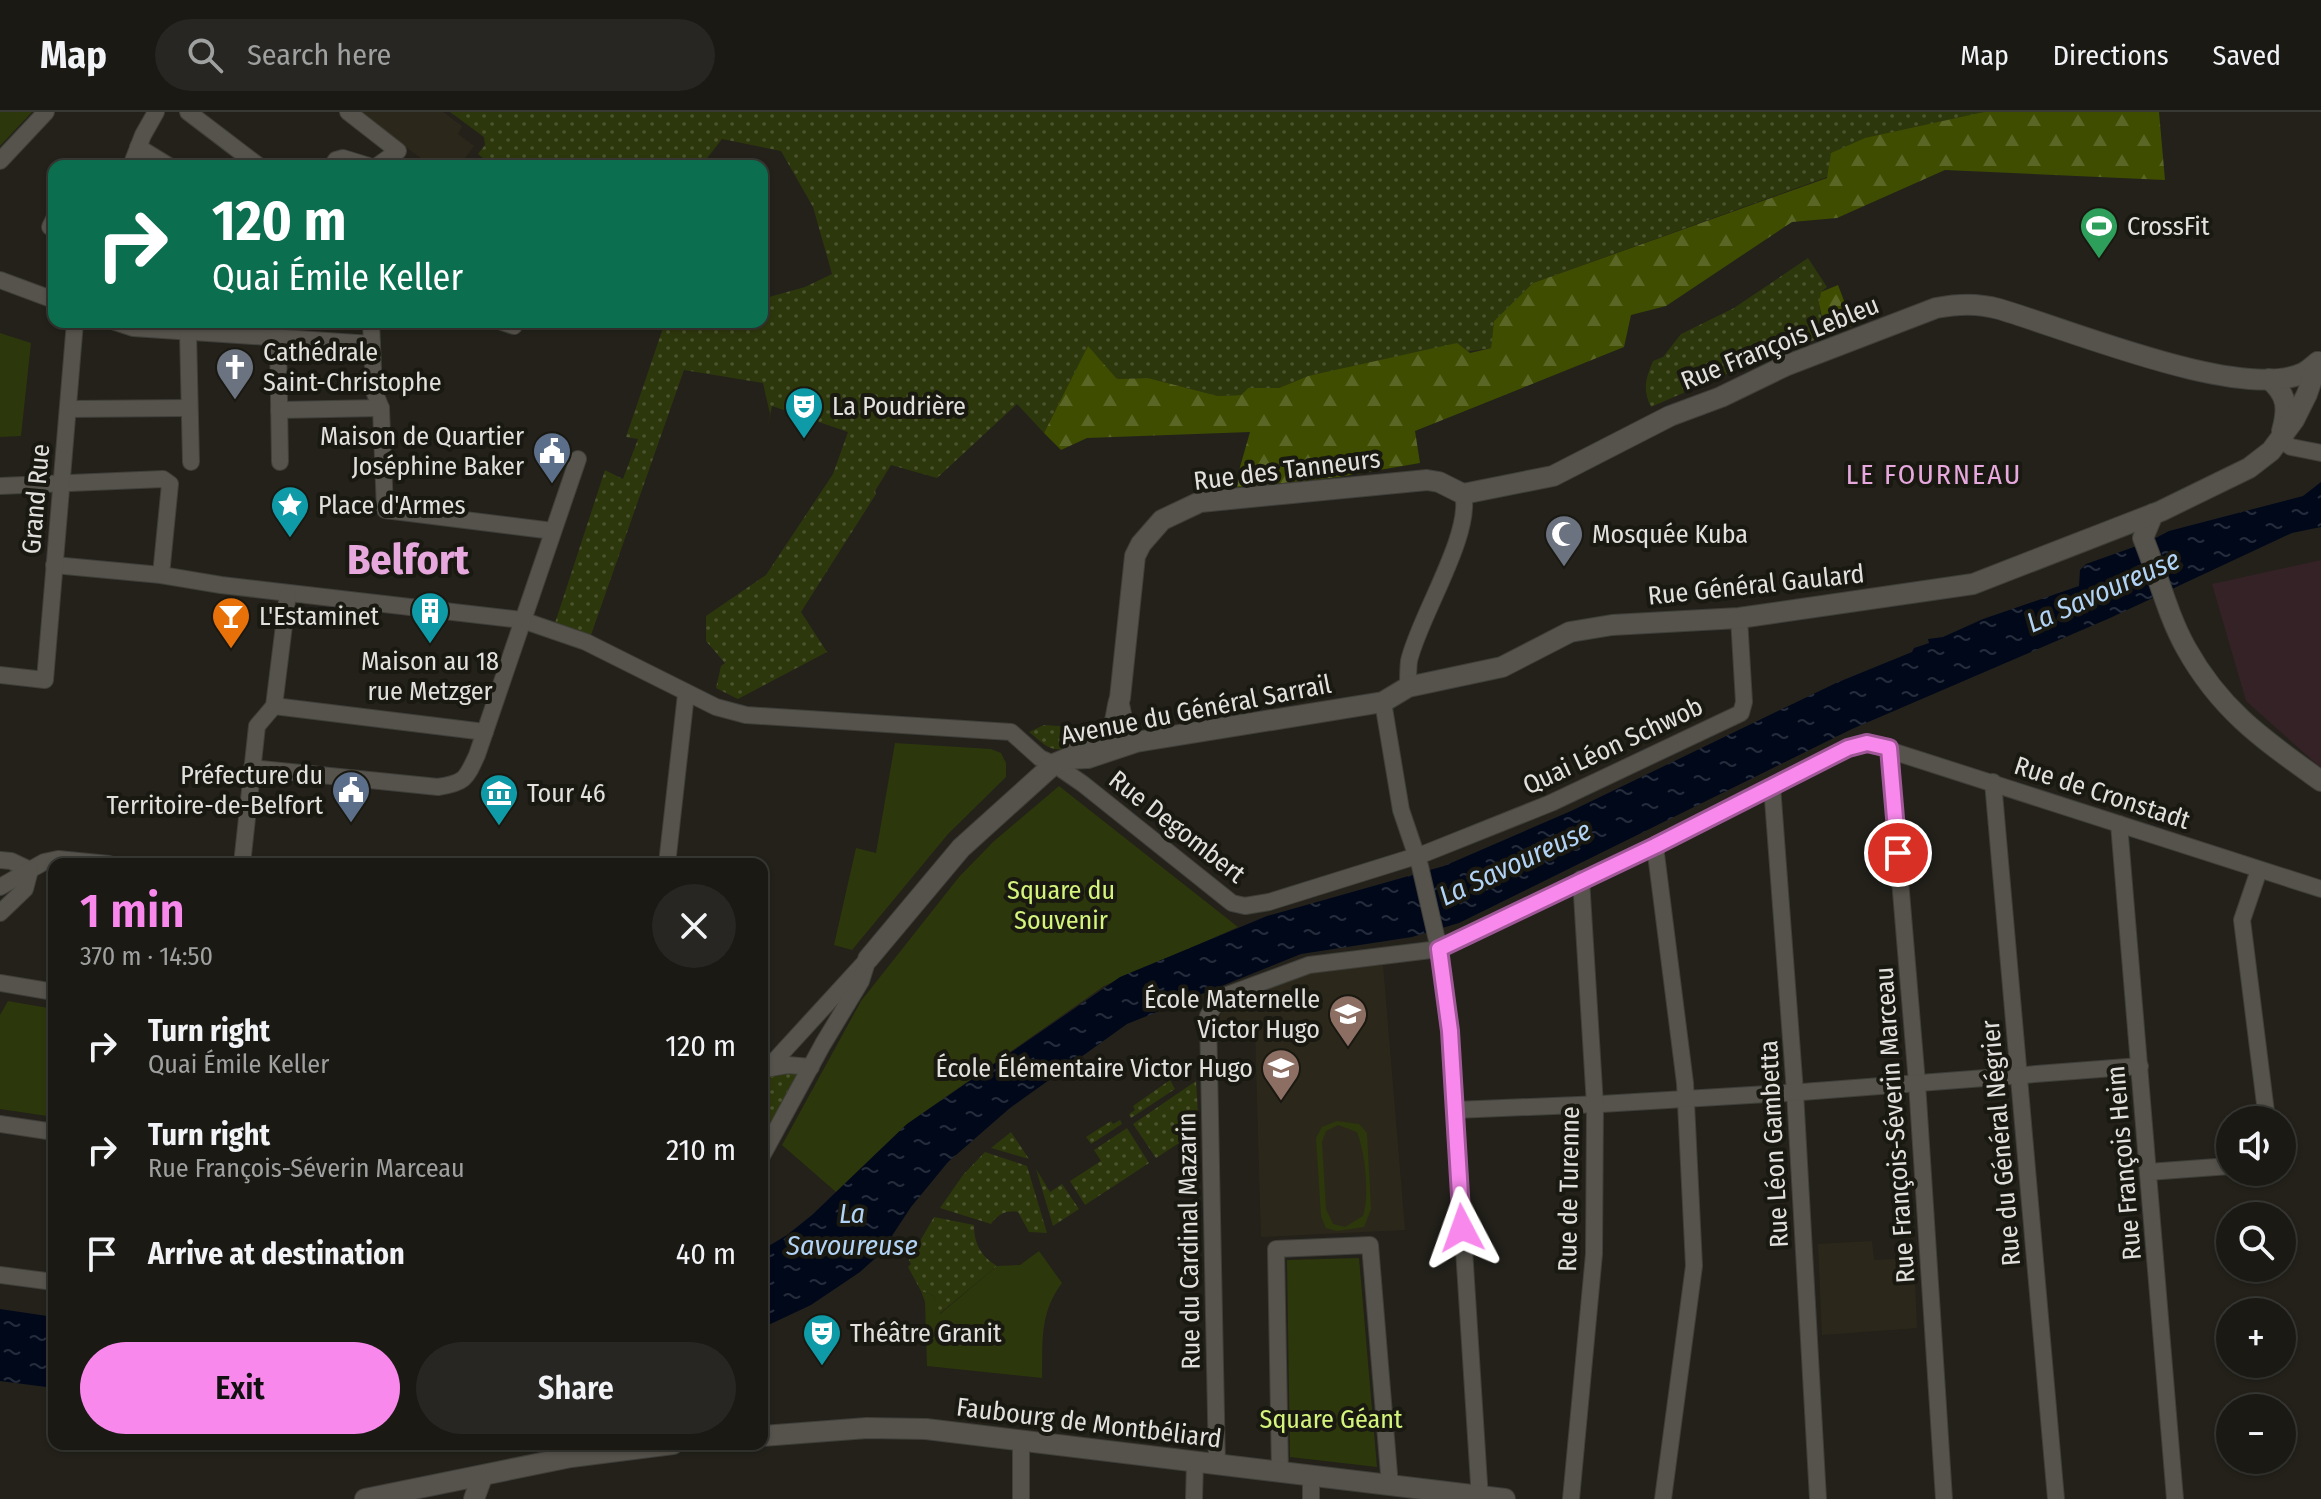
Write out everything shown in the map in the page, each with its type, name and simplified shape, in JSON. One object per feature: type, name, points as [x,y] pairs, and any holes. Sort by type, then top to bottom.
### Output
[{"type":"main road","name":"Rue François Lebleu","points":[[1463,494],[1553,476],[1670,416],[1721,397],[1785,366],[1936,308],[1958,304],[1982,304],[2168,363],[2234,377],[2269,379],[2300,374],[2320,361]]},
{"type":"main road","name":"Rue Général Gaulard","points":[[1383,702],[1408,687],[1502,667],[1570,632],[1612,625],[1739,618],[1973,584],[2113,530],[2145,529],[2263,459],[2280,439],[2307,394],[2320,361]]},
{"type":"main road","points":[[2269,379],[2285,396],[2287,407],[2280,439]]},
{"type":"main road","name":"Rue des Tanneurs","points":[[868,959],[961,848],[1060,761],[1109,734],[1120,698],[1135,556],[1141,544],[1162,520],[1200,502],[1372,485],[1439,482],[1463,494]]},
{"type":"main road","points":[[2145,529],[2166,600],[2185,646],[2204,677],[2251,730],[2321,781]]},
{"type":"main road","name":"Avenue du Général Sarrail","points":[[1060,761],[1088,758],[1136,742],[1383,702]]},
{"type":"main road","name":"Faubourg de Montbéliard","points":[[768,1436],[867,1428],[926,1429],[1505,1499]]},
{"type":"main road","points":[[365,1499],[482,1477],[567,1451]]},
{"type":"main road","points":[[474,1499],[482,1477]]},
{"type":"street","points":[[0,161],[46,112]]},
{"type":"street","points":[[133,160],[156,112]]},
{"type":"street","points":[[188,112],[251,160]]},
{"type":"street","points":[[348,112],[398,151],[385,160]]},
{"type":"street","points":[[138,147],[159,160]]},
{"type":"street","points":[[0,280],[48,298]]},
{"type":"street","name":"Grand Rue","points":[[0,675],[45,680],[75,328]]},
{"type":"street","points":[[133,328],[278,338],[372,352]]},
{"type":"street","points":[[371,328],[374,391],[381,408],[385,510],[553,531]]},
{"type":"street","points":[[188,332],[191,462]]},
{"type":"street","points":[[278,338],[280,462]]},
{"type":"street","points":[[68,409],[189,408]]},
{"type":"street","points":[[279,410],[381,408]]},
{"type":"street","points":[[2280,439],[2291,447],[2321,453]]},
{"type":"street","points":[[252,768],[438,787],[459,784],[468,775],[485,732],[578,459]]},
{"type":"street","points":[[0,486],[163,479],[170,484],[161,575]]},
{"type":"street","points":[[1408,687],[1409,661],[1454,546],[1464,510],[1463,494]]},
{"type":"street","points":[[54,565],[161,575],[288,593],[274,706],[257,726],[243,858]]},
{"type":"street","name":"Avenue du Général Sarrail","points":[[288,593],[522,620],[586,642],[686,694],[746,715],[1011,732],[1040,758],[1060,761]]},
{"type":"street","name":"Quai Léon Schwob","points":[[1418,863],[1741,713],[1744,702],[1739,618]]},
{"type":"street","points":[[668,858],[686,694]]},
{"type":"street","name":"Rue des Tanneurs","points":[[1120,698],[1127,733],[1136,742]]},
{"type":"street","points":[[1383,702],[1398,796],[1438,941],[1450,1031],[1480,1497]]},
{"type":"street","points":[[274,706],[485,732]]},
{"type":"street","name":"Rue de Cronstadt","points":[[1772,786],[1848,748],[1867,743],[2321,889]]},
{"type":"street","name":"Rue François-Séverin Marceau","points":[[1889,748],[1917,1083],[1944,1499]]},
{"type":"street","name":"Rue Degombert","points":[[1060,761],[1232,903],[1245,906],[1285,898],[1418,863]]},
{"type":"street","name":"Rue du Général Négrier","points":[[1993,782],[2056,1499]]},
{"type":"street","points":[[1438,941],[1655,846],[1772,786]]},
{"type":"street","name":"Rue Léon Gambetta","points":[[1772,786],[1795,1092],[1818,1499]]},
{"type":"street","name":"Rue François Heim","points":[[2119,824],[2175,1499]]},
{"type":"street","points":[[1655,846],[1686,1098],[1694,1266],[1663,1499]]},
{"type":"street","points":[[0,860],[11,861],[30,870]]},
{"type":"street","points":[[0,887],[48,861]]},
{"type":"street","points":[[0,913],[25,889],[30,870]]},
{"type":"street","points":[[2259,870],[2242,920],[2265,1106]]},
{"type":"street","name":"Rue de Turenne","points":[[1571,1499],[1594,1254],[1595,1105],[1581,879]]},
{"type":"street","name":"Rue du Cardinal Mazarin","points":[[1217,1465],[1208,1016],[1219,998],[1309,965],[1438,941]]},
{"type":"street","points":[[768,1145],[861,981],[868,959]]},
{"type":"street","points":[[768,1066],[868,959]]},
{"type":"street","points":[[0,983],[48,991]]},
{"type":"street","points":[[768,1068],[788,1065],[811,1067]]},
{"type":"street","points":[[1455,1110],[1595,1105],[2140,1066]]},
{"type":"street","points":[[0,1124],[48,1131]]},
{"type":"street","points":[[2148,1172],[2216,1167]]},
{"type":"street","points":[[1280,1472],[1276,1249],[1370,1245],[1390,1486]]},
{"type":"street","points":[[0,1275],[48,1281]]},
{"type":"street","points":[[1021,1440],[1021,1499]]},
{"type":"street","points":[[1194,1499],[1195,1462]]},
{"type":"street","points":[[1311,1476],[1311,1499]]},
{"type":"shaded area","points":[[360,112],[443,112],[462,126],[458,134],[474,146],[464,160],[423,160]]},
{"type":"shaded area","points":[[2321,560],[2321,768],[2246,701],[2212,584]]},
{"type":"shaded area","name":"École Élémentaire Victor Hugo","points":[[1383,965],[1405,1230],[1261,1237],[1255,1028],[1220,1036],[1220,1016],[1224,1006],[1306,974]]},
{"type":"shaded area","points":[[1872,1241],[1874,1260],[1914,1258],[1917,1328],[1822,1335],[1818,1244]]},
{"type":"green space","points":[[0,112],[32,112],[0,146]]},
{"type":"green space","points":[[450,112],[1984,112],[1827,177],[1533,283],[1494,321],[1491,348],[1308,376],[1279,388],[1248,388],[1241,395],[1218,396],[1148,378],[1117,379],[1088,347],[1044,433],[1017,404],[937,478],[891,465],[801,612],[827,652],[738,699],[716,688],[721,666],[725,663],[706,641],[706,616],[766,575],[833,474],[848,432],[772,406],[768,426],[770,414],[763,383],[684,370],[591,635],[555,623],[605,470],[623,479],[638,439],[626,437],[663,328],[768,328],[768,297],[805,287],[832,274],[813,207],[781,151],[722,139],[706,160],[486,160],[478,154],[485,145],[484,137]]},
{"type":"green space","points":[[1984,112],[2159,112],[2165,180],[1945,170],[1837,218],[1792,222],[1666,306],[1631,315],[1624,347],[1415,431],[1420,463],[1339,477],[1237,488],[1250,432],[1087,438],[1061,450],[1044,433],[1088,346],[1117,379],[1148,378],[1218,396],[1241,395],[1248,388],[1279,388],[1308,376],[1457,343],[1470,353],[1491,348],[1494,321],[1533,283],[1827,178],[1831,153],[1865,138]]},
{"type":"green space","points":[[1808,258],[1827,287],[1821,292],[1820,310],[1825,325],[1834,333],[1759,360],[1651,407],[1646,384],[1648,373],[1653,361],[1663,357],[1681,334],[1734,308]]},
{"type":"green space","points":[[1838,285],[1849,314],[1858,313],[1862,318],[1860,323],[1834,333],[1823,323],[1819,303],[1821,292]]},
{"type":"green space","points":[[0,333],[31,343],[21,436],[0,437]]},
{"type":"green space","points":[[1044,725],[1105,729],[1079,744],[1057,749],[1045,745],[1029,732]]},
{"type":"green space","points":[[895,743],[991,749],[1001,753],[1006,763],[1006,777],[948,834],[852,950],[834,945],[856,848],[876,853]]},
{"type":"green space","name":"Square du Souvenir","points":[[1059,786],[1238,927],[1104,986],[907,1124],[836,1192],[782,1145],[861,1001],[959,877],[993,842]]},
{"type":"green space","points":[[8,1001],[48,1008],[48,1116],[0,1109],[0,1015]]},
{"type":"green space","points":[[780,1072],[797,1074],[768,1128],[768,1079]]},
{"type":"green space","points":[[1170,1080],[1175,1089],[1131,1118],[1129,1114],[1135,1110],[1133,1106]]},
{"type":"green space","points":[[1196,1081],[1199,1130],[1156,1158],[1133,1124]]},
{"type":"green space","points":[[1120,1120],[1122,1124],[1091,1144],[1086,1137],[1111,1121],[1113,1124]]},
{"type":"green space","points":[[1337,1121],[1359,1124],[1367,1133],[1371,1209],[1364,1227],[1337,1231],[1326,1228],[1321,1216],[1316,1138],[1322,1127]],"holes":[[[1338,1125],[1357,1132],[1366,1174],[1365,1207],[1363,1216],[1345,1227],[1333,1224],[1326,1209],[1322,1142],[1326,1131]]]},
{"type":"green space","points":[[1127,1128],[1149,1163],[1085,1205],[1070,1181],[1101,1161],[1094,1150]]},
{"type":"green space","points":[[1011,1132],[1029,1159],[991,1148]]},
{"type":"green space","points":[[985,1152],[1027,1166],[1047,1233],[1029,1232],[1018,1212],[1003,1214],[991,1224],[940,1208],[963,1175]]},
{"type":"green space","points":[[1036,1169],[1050,1192],[1062,1184],[1079,1209],[1053,1226]]},
{"type":"green space","points":[[934,1217],[974,1225],[980,1249],[997,1266],[939,1314],[934,1296],[921,1291],[908,1267]]},
{"type":"green space","points":[[1039,1251],[1062,1283],[1046,1317],[1042,1378],[927,1366],[925,1302],[921,1291],[934,1296],[940,1314],[997,1266],[1020,1265]]},
{"type":"green space","name":"Square Géant","points":[[1359,1258],[1377,1467],[1290,1457],[1287,1260]]},
{"type":"water","name":"La Savoureuse","points":[[2321,482],[2321,527],[2292,533],[2110,618],[1852,729],[1459,923],[1412,937],[1301,954],[1127,1024],[1010,1108],[948,1162],[911,1207],[880,1254],[860,1272],[811,1305],[768,1325],[768,1246],[812,1215],[907,1124],[1120,977],[1267,916],[1444,866],[1571,811],[1836,683],[1912,652],[1914,648],[1929,643],[1928,639],[1943,637],[1983,619],[2079,586],[2080,570],[2086,564],[2148,542],[2169,531],[2303,496]]},
{"type":"water","points":[[0,1309],[48,1316],[48,1387],[0,1381]]},
{"type":"place","name":"CrossFit","points":[[2099,260]]},
{"type":"place","name":"Cathédrale Saint-Christophe","points":[[235,401]]},
{"type":"place","name":"La Poudrière","points":[[804,440]]},
{"type":"place","name":"Maison de Quartier Joséphine Baker","points":[[552,485]]},
{"type":"place","name":"Place d'Armes","points":[[290,539]]},
{"type":"place","name":"Mosquée Kuba","points":[[1564,568]]},
{"type":"place","name":"Maison au 18 rue Metzger","points":[[430,645]]},
{"type":"place","name":"L'Estaminet","points":[[231,650]]},
{"type":"place","name":"Préfecture du Territoire-de-Belfort","points":[[351,824]]},
{"type":"place","name":"Tour 46","points":[[499,827]]},
{"type":"place","name":"École Maternelle Victor Hugo","points":[[1348,1048]]},
{"type":"place","name":"École Élémentaire Victor Hugo","points":[[1281,1102]]},
{"type":"place","name":"Théâtre Granit","points":[[822,1367]]},
{"type":"district","name":"LE FOURNEAU","points":[[1934,474]]},
{"type":"district","name":"Belfort","points":[[408,560]]},
{"type":"route","points":[[1462,1228],[1450,1031],[1439,949],[1655,846],[1848,748],[1867,743],[1889,748],[1898,853]]}]
